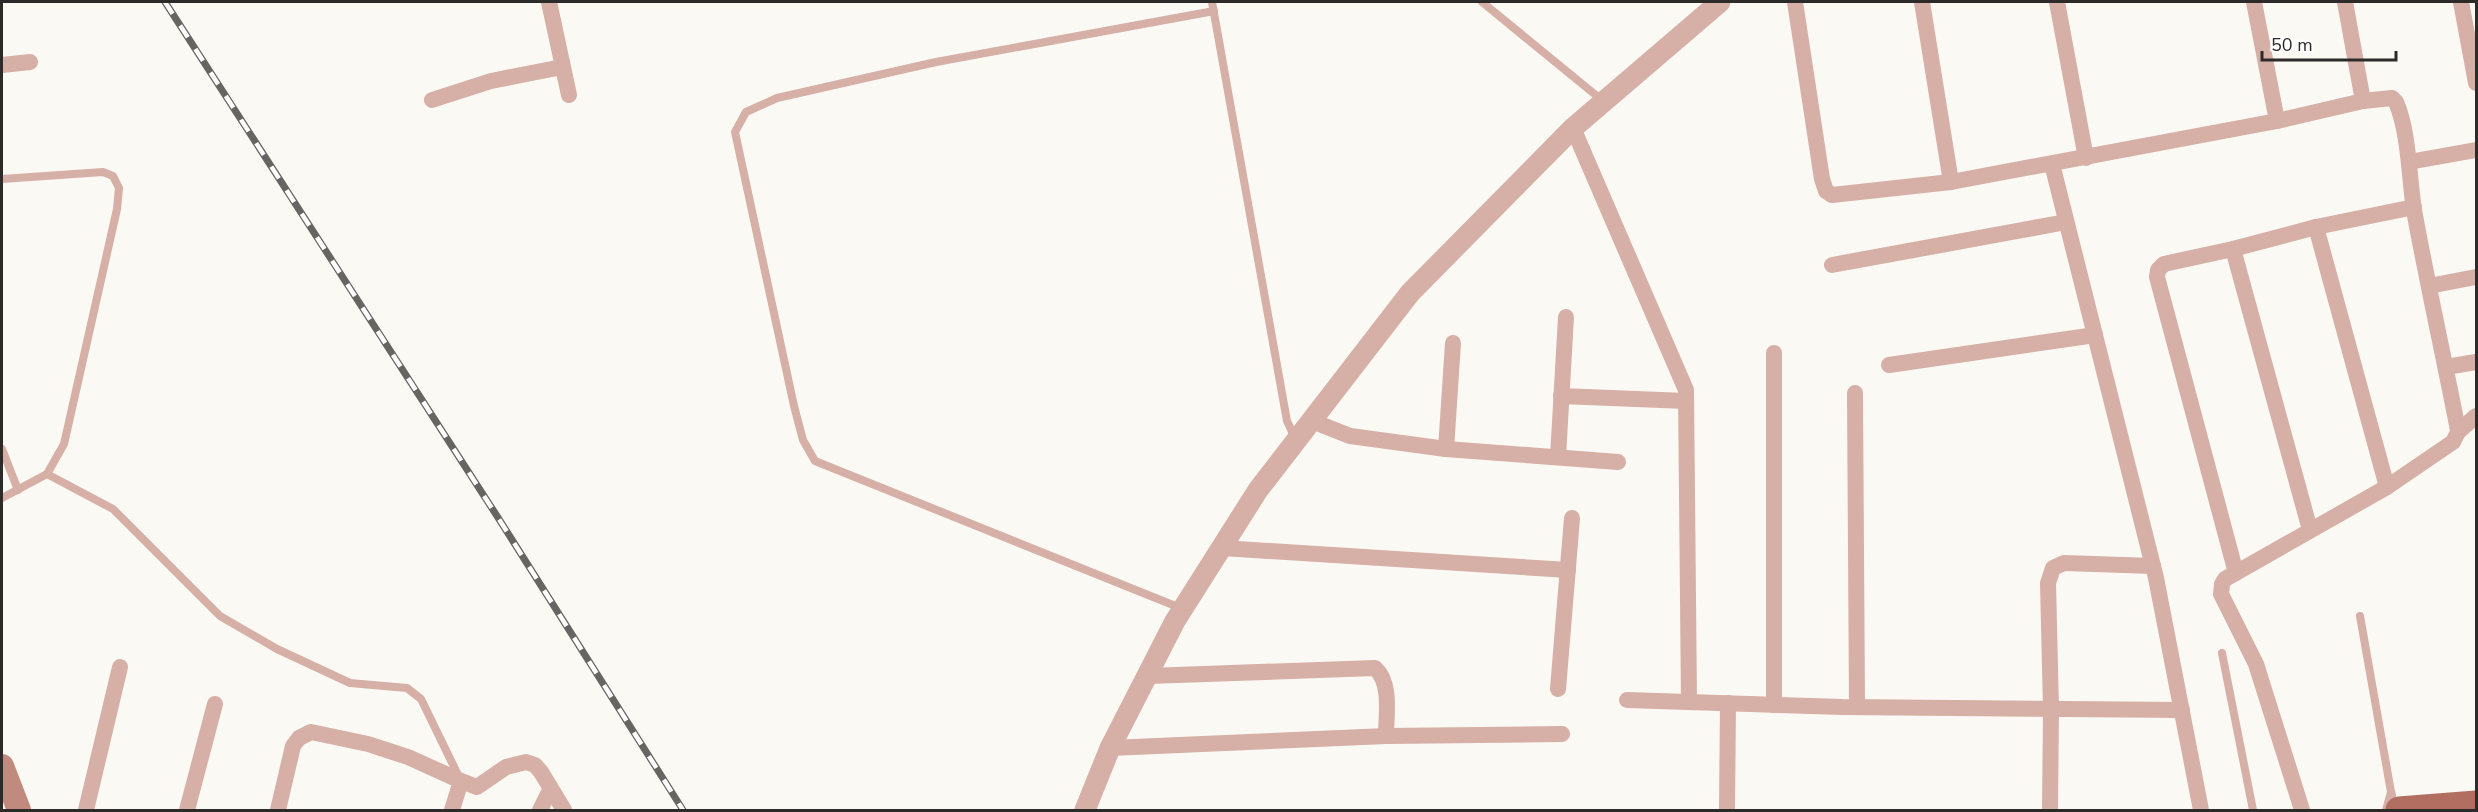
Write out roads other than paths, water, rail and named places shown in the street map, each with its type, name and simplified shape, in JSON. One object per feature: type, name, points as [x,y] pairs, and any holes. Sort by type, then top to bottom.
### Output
[{"type":"main road","points":[[2,766],[19,810]]},
{"type":"main road","points":[[2398,806],[2476,804]]},
{"type":"main road","points":[[2,806],[4,810]]},
{"type":"street","points":[[549,2],[569,95]]},
{"type":"street","points":[[1795,2],[1826,191],[1832,195],[1951,182],[2052,165],[2277,121],[2363,100],[2392,98],[2396,102],[2409,162],[2414,207],[2428,286],[2458,432]]},
{"type":"street","points":[[1922,2],[1951,182]]},
{"type":"street","points":[[2058,2],[2086,158]]},
{"type":"street","points":[[2254,2],[2277,121]]},
{"type":"street","points":[[2345,2],[2363,100]]},
{"type":"street","points":[[2461,2],[2476,82]]},
{"type":"street","points":[[1085,810],[1110,748],[1184,609],[1258,490],[1410,293],[1573,128],[1714,4]]},
{"type":"street","points":[[2,65],[30,62]]},
{"type":"street","points":[[432,100],[491,81],[562,67]]},
{"type":"street","points":[[1573,128],[1686,390],[1689,702]]},
{"type":"street","points":[[2409,162],[2476,150]]},
{"type":"street","points":[[2052,165],[2153,566],[2200,810]]},
{"type":"street","points":[[2236,573],[2157,278],[2158,270],[2164,264],[2316,227],[2414,207]]},
{"type":"street","points":[[1832,265],[2066,222]]},
{"type":"street","points":[[2316,227],[2387,487]]},
{"type":"street","points":[[2233,249],[2310,530]]},
{"type":"street","points":[[2428,286],[2476,278]]},
{"type":"street","points":[[1558,457],[1566,317]]},
{"type":"street","points":[[1889,365],[2095,335]]},
{"type":"street","points":[[1446,449],[1453,343]]},
{"type":"street","points":[[1774,353],[1774,705]]},
{"type":"street","points":[[2446,368],[2476,362]]},
{"type":"street","points":[[1854,393],[1857,707]]},
{"type":"street","points":[[1561,396],[1686,401]]},
{"type":"street","points":[[2302,810],[2256,664],[2221,594],[2225,579],[2387,487],[2453,442],[2458,432],[2476,416]]},
{"type":"street","points":[[1312,421],[1350,436],[1446,449],[1618,462]]},
{"type":"street","points":[[1558,689],[1572,518]]},
{"type":"street","points":[[1222,548],[1568,570]]},
{"type":"street","points":[[2050,810],[2051,709],[2048,582],[2053,568],[2064,563],[2153,566]]},
{"type":"street","points":[[86,810],[120,667]]},
{"type":"street","points":[[1148,676],[1375,668],[1382,674],[1386,688],[1386,736]]},
{"type":"street","points":[[1627,700],[1857,707],[2182,710]]},
{"type":"street","points":[[1727,810],[1728,703]]},
{"type":"street","points":[[187,810],[215,704]]},
{"type":"street","points":[[278,810],[292,746],[298,738],[311,732],[368,744],[408,757],[477,788],[506,767],[526,762],[536,765],[564,810]]},
{"type":"street","points":[[1110,748],[1386,736],[1562,734]]},
{"type":"street","points":[[452,810],[461,781]]},
{"type":"street","points":[[540,810],[550,790]]},
{"type":"lane","points":[[1482,2],[1603,102]]},
{"type":"lane","points":[[1184,609],[815,461],[803,440],[794,406],[735,132],[746,112],[777,98],[936,62],[1213,6],[1287,421],[1296,441]]},
{"type":"lane","points":[[2,179],[103,172],[112,176],[119,188],[117,209],[64,444],[47,474],[2,498]]},
{"type":"lane","points":[[2,449],[18,490]]},
{"type":"lane","points":[[47,474],[113,509],[220,616],[277,649],[350,683],[407,688],[421,699],[461,781]]},
{"type":"lane","points":[[2360,616],[2398,806],[2385,810]]},
{"type":"lane","points":[[2222,653],[2253,810]]},
{"type":"railway","points":[[165,2],[497,516],[683,810]]}]
